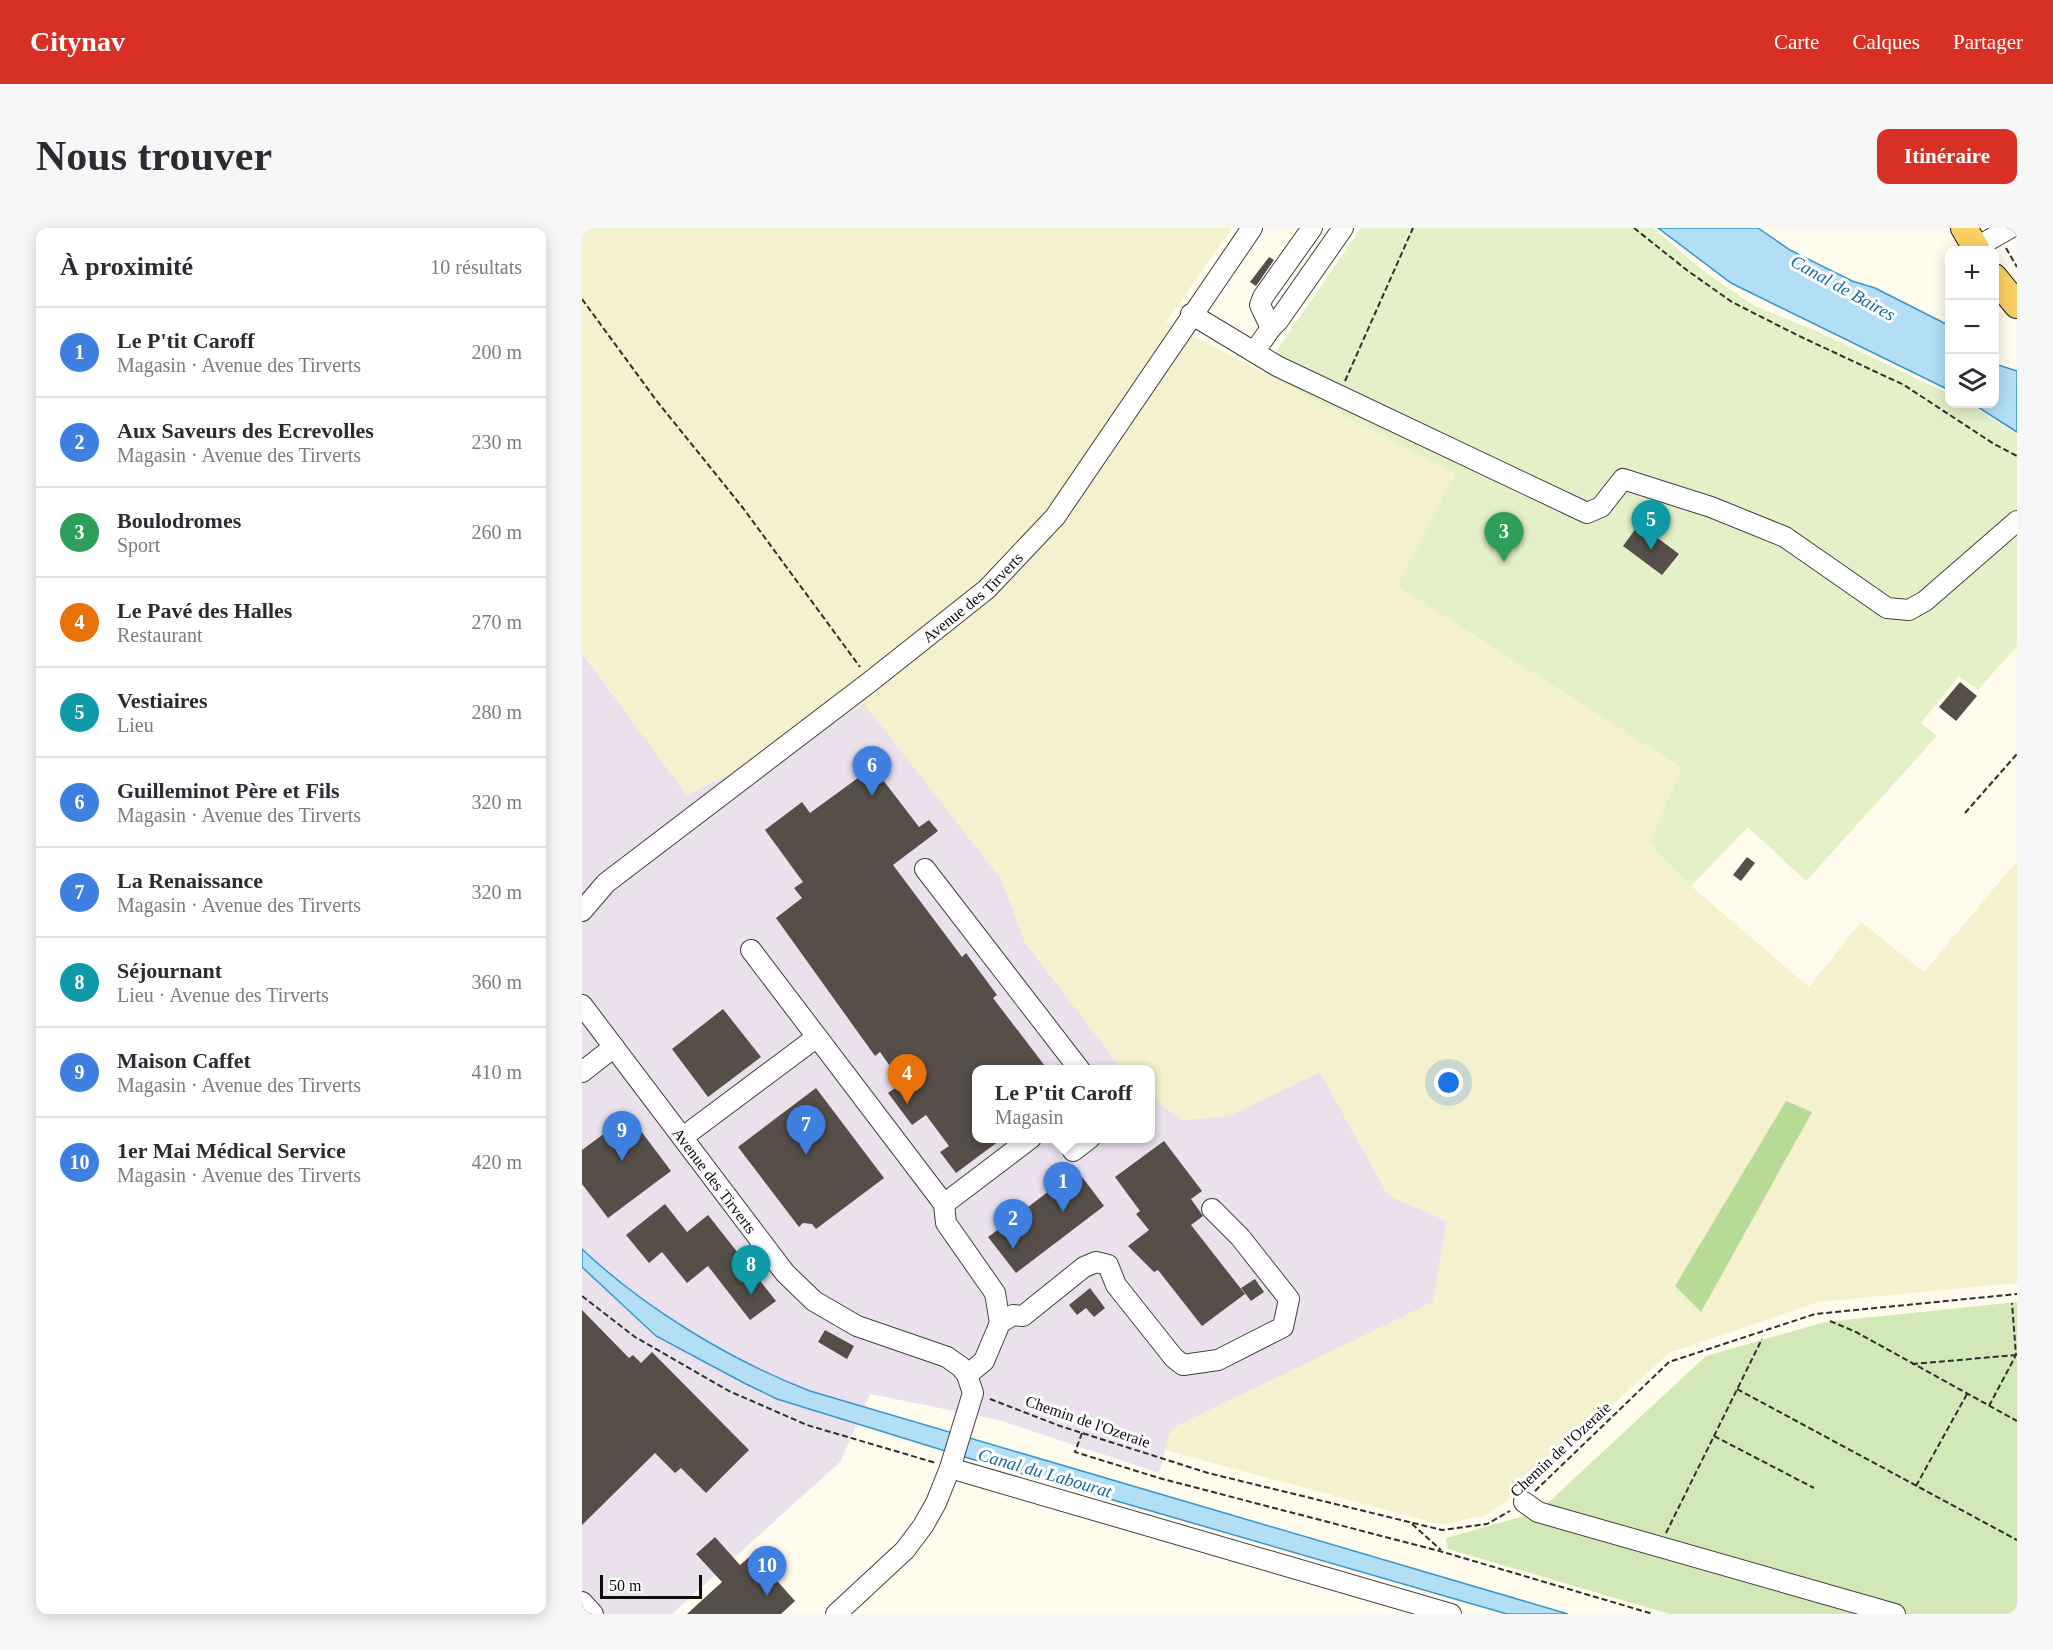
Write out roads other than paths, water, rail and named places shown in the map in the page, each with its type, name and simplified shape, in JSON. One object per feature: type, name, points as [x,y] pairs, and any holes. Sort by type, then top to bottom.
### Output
[{"type":"main road","points":[[1999,282],[2017,305]]},
{"type":"street","name":"Avenue des Tirverts","points":[[582,911],[606,883],[871,681],[987,589],[1055,517],[1191,314],[1252,228]]},
{"type":"street","points":[[1271,328],[1260,305],[1263,297],[1312,228]]},
{"type":"street","points":[[1254,352],[1343,228]]},
{"type":"street","points":[[1972,242],[2005,231]]},
{"type":"street","points":[[1191,314],[1276,365],[1587,513],[1601,507],[1623,479],[1711,507],[1785,537],[1887,608],[1910,610],[1925,601],[2017,521]]},
{"type":"street","points":[[925,869],[1076,1065]]},
{"type":"street","name":"Avenue des Tirverts","points":[[582,894],[606,883]]},
{"type":"street","points":[[751,950],[945,1214],[995,1293],[1000,1323],[984,1361],[970,1384],[961,1434],[936,1503],[905,1550],[837,1614]]},
{"type":"street","name":"Avenue des Tirverts","points":[[582,1005],[785,1273],[814,1301],[857,1326],[946,1357],[961,1367],[970,1384]]},
{"type":"street","points":[[683,1137],[817,1037]]},
{"type":"street","points":[[582,1072],[614,1047]]},
{"type":"street","points":[[945,1214],[1025,1143]]},
{"type":"street","points":[[1073,1151],[1083,1143]]},
{"type":"street","points":[[1000,1323],[1013,1315],[1023,1316],[1083,1268],[1096,1263],[1108,1265],[1116,1285],[1174,1358],[1184,1365],[1218,1360],[1283,1327],[1289,1299],[1240,1237],[1212,1209]]},
{"type":"street","points":[[952,1462],[1451,1614]]},
{"type":"street","points":[[1524,1502],[1538,1512],[1895,1614]]},
{"type":"street","points":[[582,1602],[593,1614]]},
{"type":"water","name":"Canal de Baires","points":[[1658,228],[1758,228],[1790,250],[1852,281],[1875,288],[1944,323],[1945,388],[1731,283]]},
{"type":"water","points":[[1999,365],[2017,371],[2017,432],[1979,408],[1999,408]]},
{"type":"water","name":"Canal du Labourat","points":[[582,1249],[606,1271],[660,1312],[749,1364],[810,1391],[1568,1614],[1507,1614],[968,1458],[777,1399],[656,1336],[582,1267]]},
{"type":"place","name":"Vestiaires","points":[[1651,550]]},
{"type":"place","name":"Boulodromes","points":[[1504,562]]},
{"type":"place","name":"Guilleminot Père et Fils","points":[[872,796]]},
{"type":"place","name":"Le Pavé des Halles","points":[[907,1104]]},
{"type":"place","name":"La Renaissance","points":[[806,1155]]},
{"type":"place","name":"Maison Caffet","points":[[622,1161]]},
{"type":"place","name":"Le P'tit Caroff","points":[[1063,1212]]},
{"type":"place","name":"Aux Saveurs des Ecrevolles","points":[[1013,1249]]},
{"type":"place","name":"Séjournant","points":[[751,1295]]},
{"type":"place","name":"1er Mai Médical Service","points":[[767,1596]]}]
